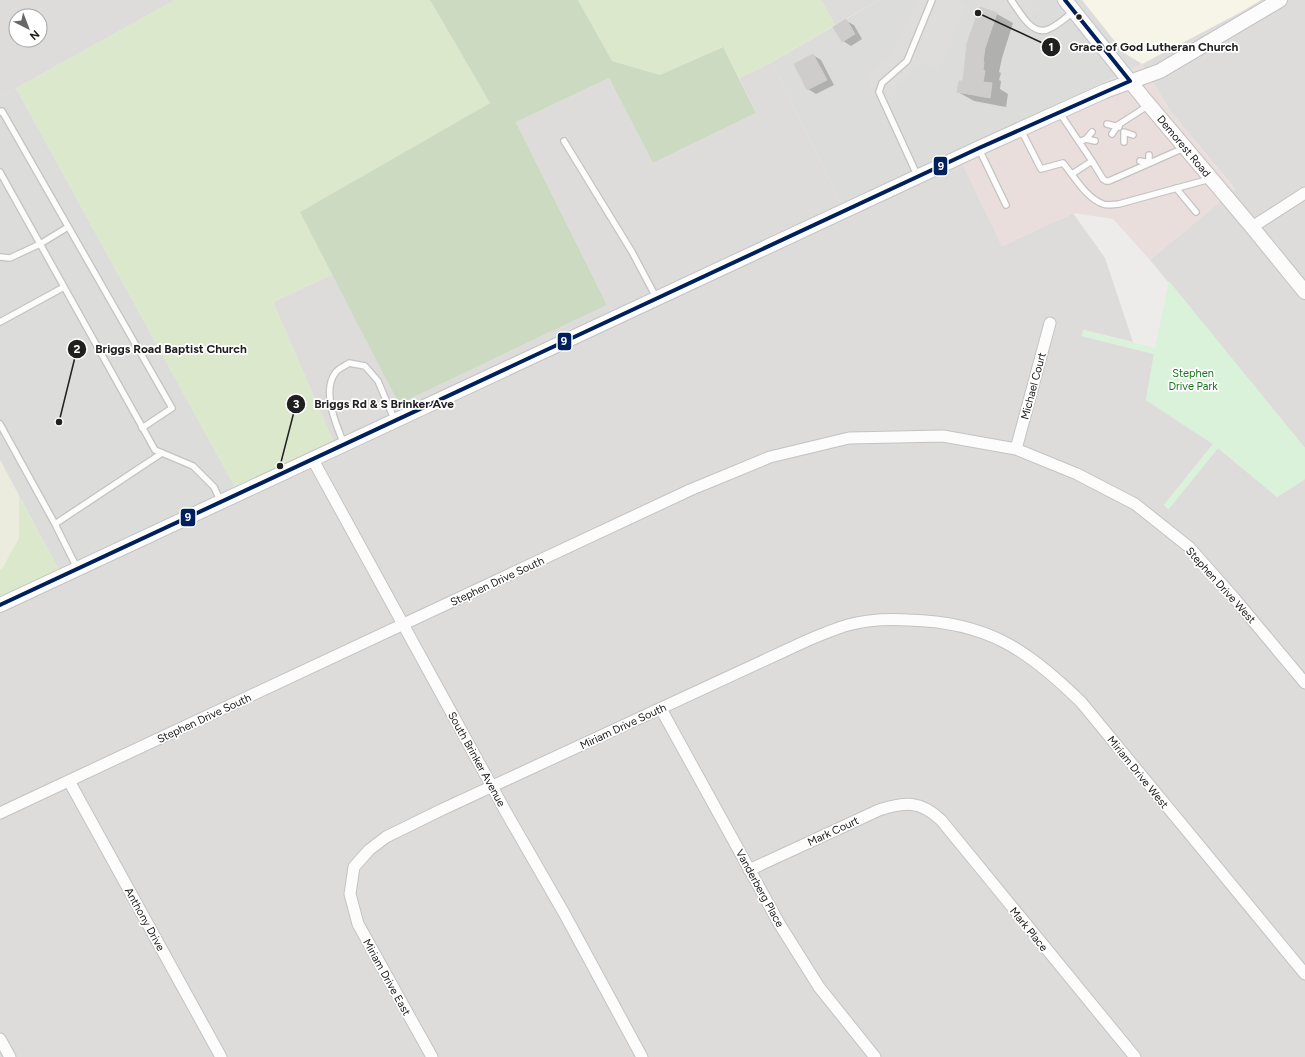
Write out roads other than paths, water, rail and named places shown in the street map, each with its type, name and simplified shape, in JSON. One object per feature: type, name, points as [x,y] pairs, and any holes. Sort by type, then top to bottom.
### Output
[{"type":"street","points":[[0,606],[1020,129],[1130,81],[1160,71],[1280,0]]},
{"type":"street","name":"Demorest Road","points":[[1070,5],[1130,81],[1305,292]]},
{"type":"street","points":[[1252,227],[1305,193]]},
{"type":"street","name":"Michael Court","points":[[1016,449],[1050,323]]},
{"type":"street","name":"Stephen Drive South","points":[[0,813],[690,490],[770,457],[849,438],[943,436],[1016,449]]},
{"type":"street","name":"Stephen Drive West","points":[[1016,449],[1077,474],[1135,504],[1189,547],[1305,683]]},
{"type":"street","name":"South Brinker Avenue","points":[[313,460],[642,1057]]},
{"type":"street","name":"Miriam Drive South","points":[[350,894],[354,867],[369,850],[386,837],[492,787],[806,641],[850,625],[890,619],[934,621]]},
{"type":"street","name":"Miriam Drive West","points":[[934,621],[976,630],[1008,643],[1034,660],[1059,681],[1081,702],[1305,974]]},
{"type":"street","name":"Vanderberg Place","points":[[660,709],[780,925],[819,988],[875,1057]]},
{"type":"street","name":"Anthony Drive","points":[[69,781],[221,1057]]},
{"type":"street","name":"Mark Court","points":[[750,870],[879,810],[899,804],[919,806]]},
{"type":"street","name":"Mark Place","points":[[919,806],[931,811],[940,820],[1135,1057]]},
{"type":"street","name":"Miriam Drive East","points":[[350,894],[358,924],[432,1057]]},
{"type":"street","points":[[0,1039],[10,1057]]},
{"type":"lane","points":[[918,177],[879,92],[882,83],[907,62],[932,0]]},
{"type":"lane","points":[[1011,0],[1031,27],[1038,30],[1049,30],[1070,5]]},
{"type":"lane","points":[[1112,134],[1118,126],[1149,104]]},
{"type":"lane","points":[[0,112],[2,111],[172,408],[142,428]]},
{"type":"lane","points":[[1059,112],[1106,181],[1185,147]]},
{"type":"lane","points":[[1108,124],[1118,126],[1124,132],[1133,135]]},
{"type":"lane","points":[[1020,129],[1041,169],[1063,163],[1088,194],[1096,201],[1104,205],[1119,204],[1212,178]]},
{"type":"lane","points":[[1086,140],[1092,132]]},
{"type":"lane","points":[[1124,132],[1124,142]]},
{"type":"lane","points":[[1079,142],[1086,140],[1095,141]]},
{"type":"lane","points":[[564,141],[632,252],[657,299]]},
{"type":"lane","points":[[979,148],[1006,204]]},
{"type":"lane","points":[[1149,155],[1149,163]]},
{"type":"lane","points":[[1072,174],[1092,161]]},
{"type":"lane","points":[[1140,161],[1149,163]]},
{"type":"lane","points":[[0,172],[155,450],[193,466],[214,487],[221,502]]},
{"type":"lane","points":[[1176,188],[1196,212]]},
{"type":"lane","points":[[0,257],[10,258],[40,244],[68,227]]},
{"type":"lane","points":[[0,322],[64,287]]},
{"type":"lane","points":[[345,445],[333,419],[329,384],[336,371],[349,363],[364,366],[378,381],[395,422]]},
{"type":"lane","points":[[0,424],[78,569]]},
{"type":"lane","points":[[55,524],[162,453]]},
{"type":"place","name":"Grace of God Lutheran Church","points":[[978,13]]},
{"type":"place","name":"Briggs Road Baptist Church","points":[[59,422]]},
{"type":"place","name":"Briggs Rd & S Brinker Ave","points":[[280,466]]},
{"type":"park label","name":"Stephen Drive Park","points":[[1193,379]]}]
